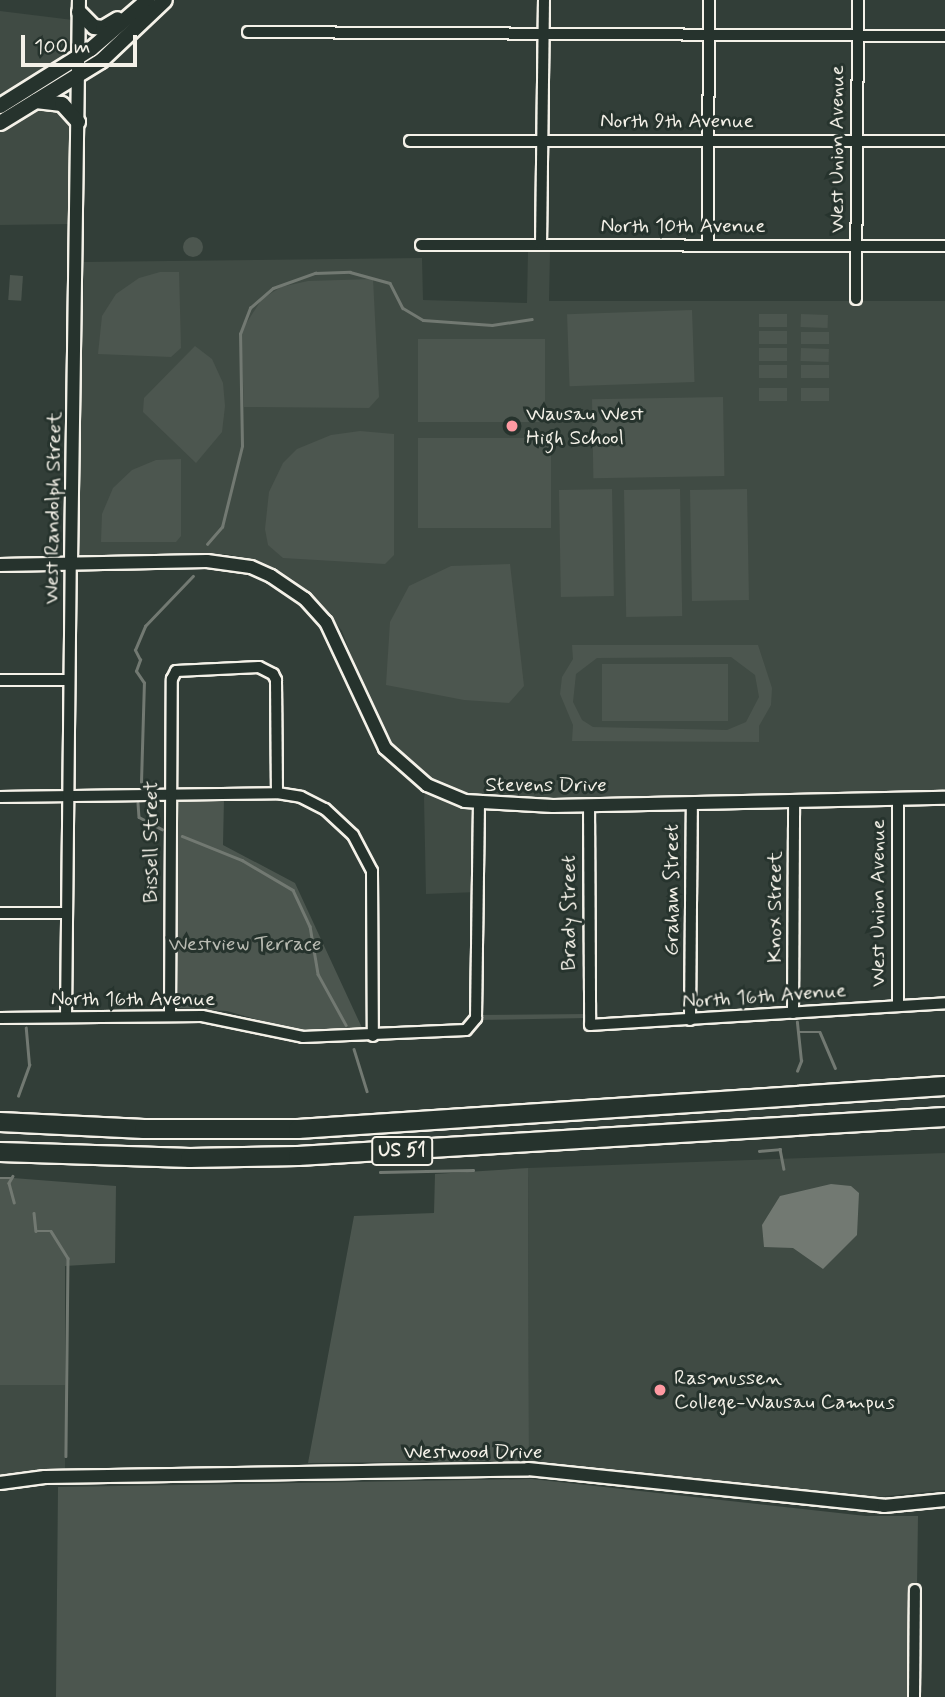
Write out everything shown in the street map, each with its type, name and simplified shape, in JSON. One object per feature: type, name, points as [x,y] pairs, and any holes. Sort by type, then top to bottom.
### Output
[{"type":"highway","name":"US 51","points":[[0,1122],[193,1130],[329,1128],[945,1086]]},
{"type":"highway","points":[[0,1116],[59,1125]]},
{"type":"highway","name":"US 51","points":[[0,1152],[172,1158],[298,1156],[945,1117]]},
{"type":"main road","points":[[0,123],[124,43],[165,0]]},
{"type":"main road","points":[[79,6],[85,23],[103,28],[143,4]]},
{"type":"main road","points":[[0,106],[78,58],[143,4]]},
{"type":"main road","points":[[35,101],[62,104],[78,122]]},
{"type":"street","points":[[541,245],[544,0]]},
{"type":"street","points":[[708,246],[709,0]]},
{"type":"street","name":"West Union Avenue","points":[[856,299],[858,0]]},
{"type":"street","name":"West Randolph Street","points":[[66,1017],[79,6]]},
{"type":"street","points":[[248,32],[945,36]]},
{"type":"street","name":"North 9th Avenue","points":[[410,141],[945,141]]},
{"type":"street","name":"North 10th Avenue","points":[[421,245],[945,246]]},
{"type":"street","name":"Stevens Drive","points":[[0,565],[181,561],[251,567],[305,599],[338,641],[366,716],[385,748],[427,785],[479,804],[589,805],[945,798]]},
{"type":"street","name":"Bissell Street","points":[[170,1016],[172,679],[176,671],[259,667],[273,674],[276,680],[276,793]]},
{"type":"street","points":[[0,681],[69,680]]},
{"type":"street","points":[[0,797],[276,793],[301,797],[333,814],[354,835],[368,859],[376,896],[373,1036]]},
{"type":"street","name":"West Union Avenue","points":[[898,799],[898,1006]]},
{"type":"street","name":"Knox Street","points":[[793,1013],[794,801]]},
{"type":"street","name":"Graham Street","points":[[690,1020],[692,803]]},
{"type":"street","name":"North 16th Avenue","points":[[0,1018],[227,1018],[303,1037],[452,1034],[471,1027],[476,1014],[479,804]]},
{"type":"street","name":"Brady Street","points":[[588,1022],[589,805]]},
{"type":"street","points":[[0,913],[67,913]]},
{"type":"street","name":"North 16th Avenue","points":[[588,1022],[596,1027],[945,1003]]},
{"type":"street","name":"Westwood Drive","points":[[0,1483],[72,1477],[528,1469],[884,1506],[945,1500]]},
{"type":"street","points":[[914,1697],[915,1590]]},
{"type":"shaded area","points":[[0,11],[73,20],[68,56],[0,99]]},
{"type":"shaded area","points":[[49,104],[71,120],[71,224],[0,225],[0,132]]},
{"type":"shaded area","name":"Wausau West High School","points":[[528,251],[550,252],[549,301],[945,301],[945,793],[508,798],[467,794],[433,780],[397,751],[369,703],[342,631],[320,602],[292,579],[253,560],[226,554],[84,557],[78,553],[84,262],[422,258],[423,300],[527,303]]},
{"type":"shaded area","points":[[427,785],[479,804],[478,892],[426,894],[424,798]]},
{"type":"shaded area","points":[[945,1153],[945,1490],[875,1497],[529,1461],[528,1168]]},
{"type":"shaded area","points":[[831,1184],[851,1186],[859,1193],[857,1235],[823,1269],[793,1248],[764,1247],[762,1225],[780,1196]]},
{"type":"shaded area","points":[[0,1385],[65,1385],[65,1474],[0,1474]]},
{"type":"green space","points":[[193,237],[200,240],[203,247],[200,254],[193,257],[186,254],[183,247],[186,240]]},
{"type":"green space","points":[[160,272],[179,272],[181,348],[171,357],[98,354],[102,316],[116,294],[139,278]]},
{"type":"green space","points":[[10,275],[23,276],[21,301],[8,300]]},
{"type":"green space","points":[[373,279],[379,397],[369,408],[244,407],[241,331],[262,299],[281,287],[308,281]]},
{"type":"green space","points":[[692,310],[695,382],[570,386],[567,314]]},
{"type":"green space","points":[[759,314],[787,314],[787,327],[759,327]]},
{"type":"green space","points":[[801,314],[828,315],[828,328],[801,327]]},
{"type":"green space","points":[[759,331],[787,331],[787,344],[759,344]]},
{"type":"green space","points":[[801,332],[829,332],[829,344],[801,344]]},
{"type":"green space","points":[[418,339],[545,339],[545,422],[418,422]]},
{"type":"green space","points":[[195,346],[212,359],[223,383],[225,406],[222,432],[196,463],[143,412],[144,398]]},
{"type":"green space","points":[[759,348],[787,348],[787,361],[759,361]]},
{"type":"green space","points":[[801,348],[829,349],[829,362],[801,361]]},
{"type":"green space","points":[[759,365],[787,365],[787,378],[759,378]]},
{"type":"green space","points":[[801,365],[829,365],[829,378],[801,378]]},
{"type":"green space","points":[[759,388],[787,388],[787,401],[759,401]]},
{"type":"green space","points":[[801,388],[829,388],[829,401],[801,401]]},
{"type":"green space","points":[[723,397],[724,476],[593,478],[592,399]]},
{"type":"green space","points":[[360,431],[394,434],[394,555],[385,564],[283,558],[268,545],[265,529],[269,492],[283,463],[297,449],[331,435]]},
{"type":"green space","points":[[418,438],[551,438],[551,528],[418,528]]},
{"type":"green space","points":[[181,459],[181,536],[176,542],[101,542],[102,514],[113,488],[132,470],[156,460]]},
{"type":"green space","points":[[612,489],[614,596],[561,597],[559,490]]},
{"type":"green space","points":[[680,489],[682,616],[626,617],[624,490]]},
{"type":"green space","points":[[747,489],[749,600],[692,601],[690,490]]},
{"type":"green space","points":[[510,564],[524,686],[509,703],[464,700],[386,685],[390,622],[409,586],[451,566]]},
{"type":"green space","points":[[572,645],[758,645],[772,688],[771,705],[759,726],[759,742],[572,741],[573,725],[560,694],[562,677],[573,659]],"holes":[[[731,657],[755,675],[759,697],[746,722],[727,730],[593,727],[582,720],[573,702],[576,674],[597,658]]]},
{"type":"green space","points":[[602,664],[728,664],[728,721],[602,721]]},
{"type":"green space","name":"Westview Terrace","points":[[224,798],[223,845],[295,883],[363,1030],[297,1031],[227,1011],[176,1008],[177,803],[184,799]]},
{"type":"green space","points":[[587,1014],[587,1018],[475,1020],[476,1015]]},
{"type":"green space","points":[[528,1168],[529,1461],[308,1463],[354,1216],[434,1213],[435,1174]]},
{"type":"green space","points":[[0,1177],[116,1186],[115,1263],[65,1266],[65,1385],[0,1385]]},
{"type":"green space","points":[[532,1479],[866,1516],[918,1516],[917,1587],[910,1587],[908,1697],[56,1697],[58,1487]]},
{"type":"waterway","points":[[207,544],[222,527],[242,446],[240,334],[250,308],[273,288],[315,273],[350,272],[390,283],[403,308],[423,320],[492,325],[532,319]]},
{"type":"waterway","points":[[141,782],[144,683],[136,671],[140,660],[135,650],[145,626],[193,576]]},
{"type":"waterway","points":[[138,803],[139,817],[162,829]]},
{"type":"waterway","points":[[182,836],[242,860],[293,890],[310,926],[318,974],[346,1025]]},
{"type":"waterway","points":[[797,1022],[801,1061],[797,1071]]},
{"type":"waterway","points":[[18,1096],[29,1065],[26,1028]]},
{"type":"waterway","points":[[798,1032],[820,1032],[835,1068]]},
{"type":"waterway","points":[[354,1049],[367,1091]]},
{"type":"waterway","points":[[759,1151],[780,1149],[784,1169]]},
{"type":"waterway","points":[[380,1172],[473,1170]]},
{"type":"waterway","points":[[13,1176],[9,1183],[14,1202]]},
{"type":"waterway","points":[[0,1178],[11,1178]]},
{"type":"waterway","points":[[34,1213],[36,1231],[51,1231],[68,1258],[66,1456]]},
{"type":"place","name":"Wausau West High School","points":[[512,426]]},
{"type":"place","name":"Rasmussen College-Wausau Campus","points":[[660,1390]]}]
